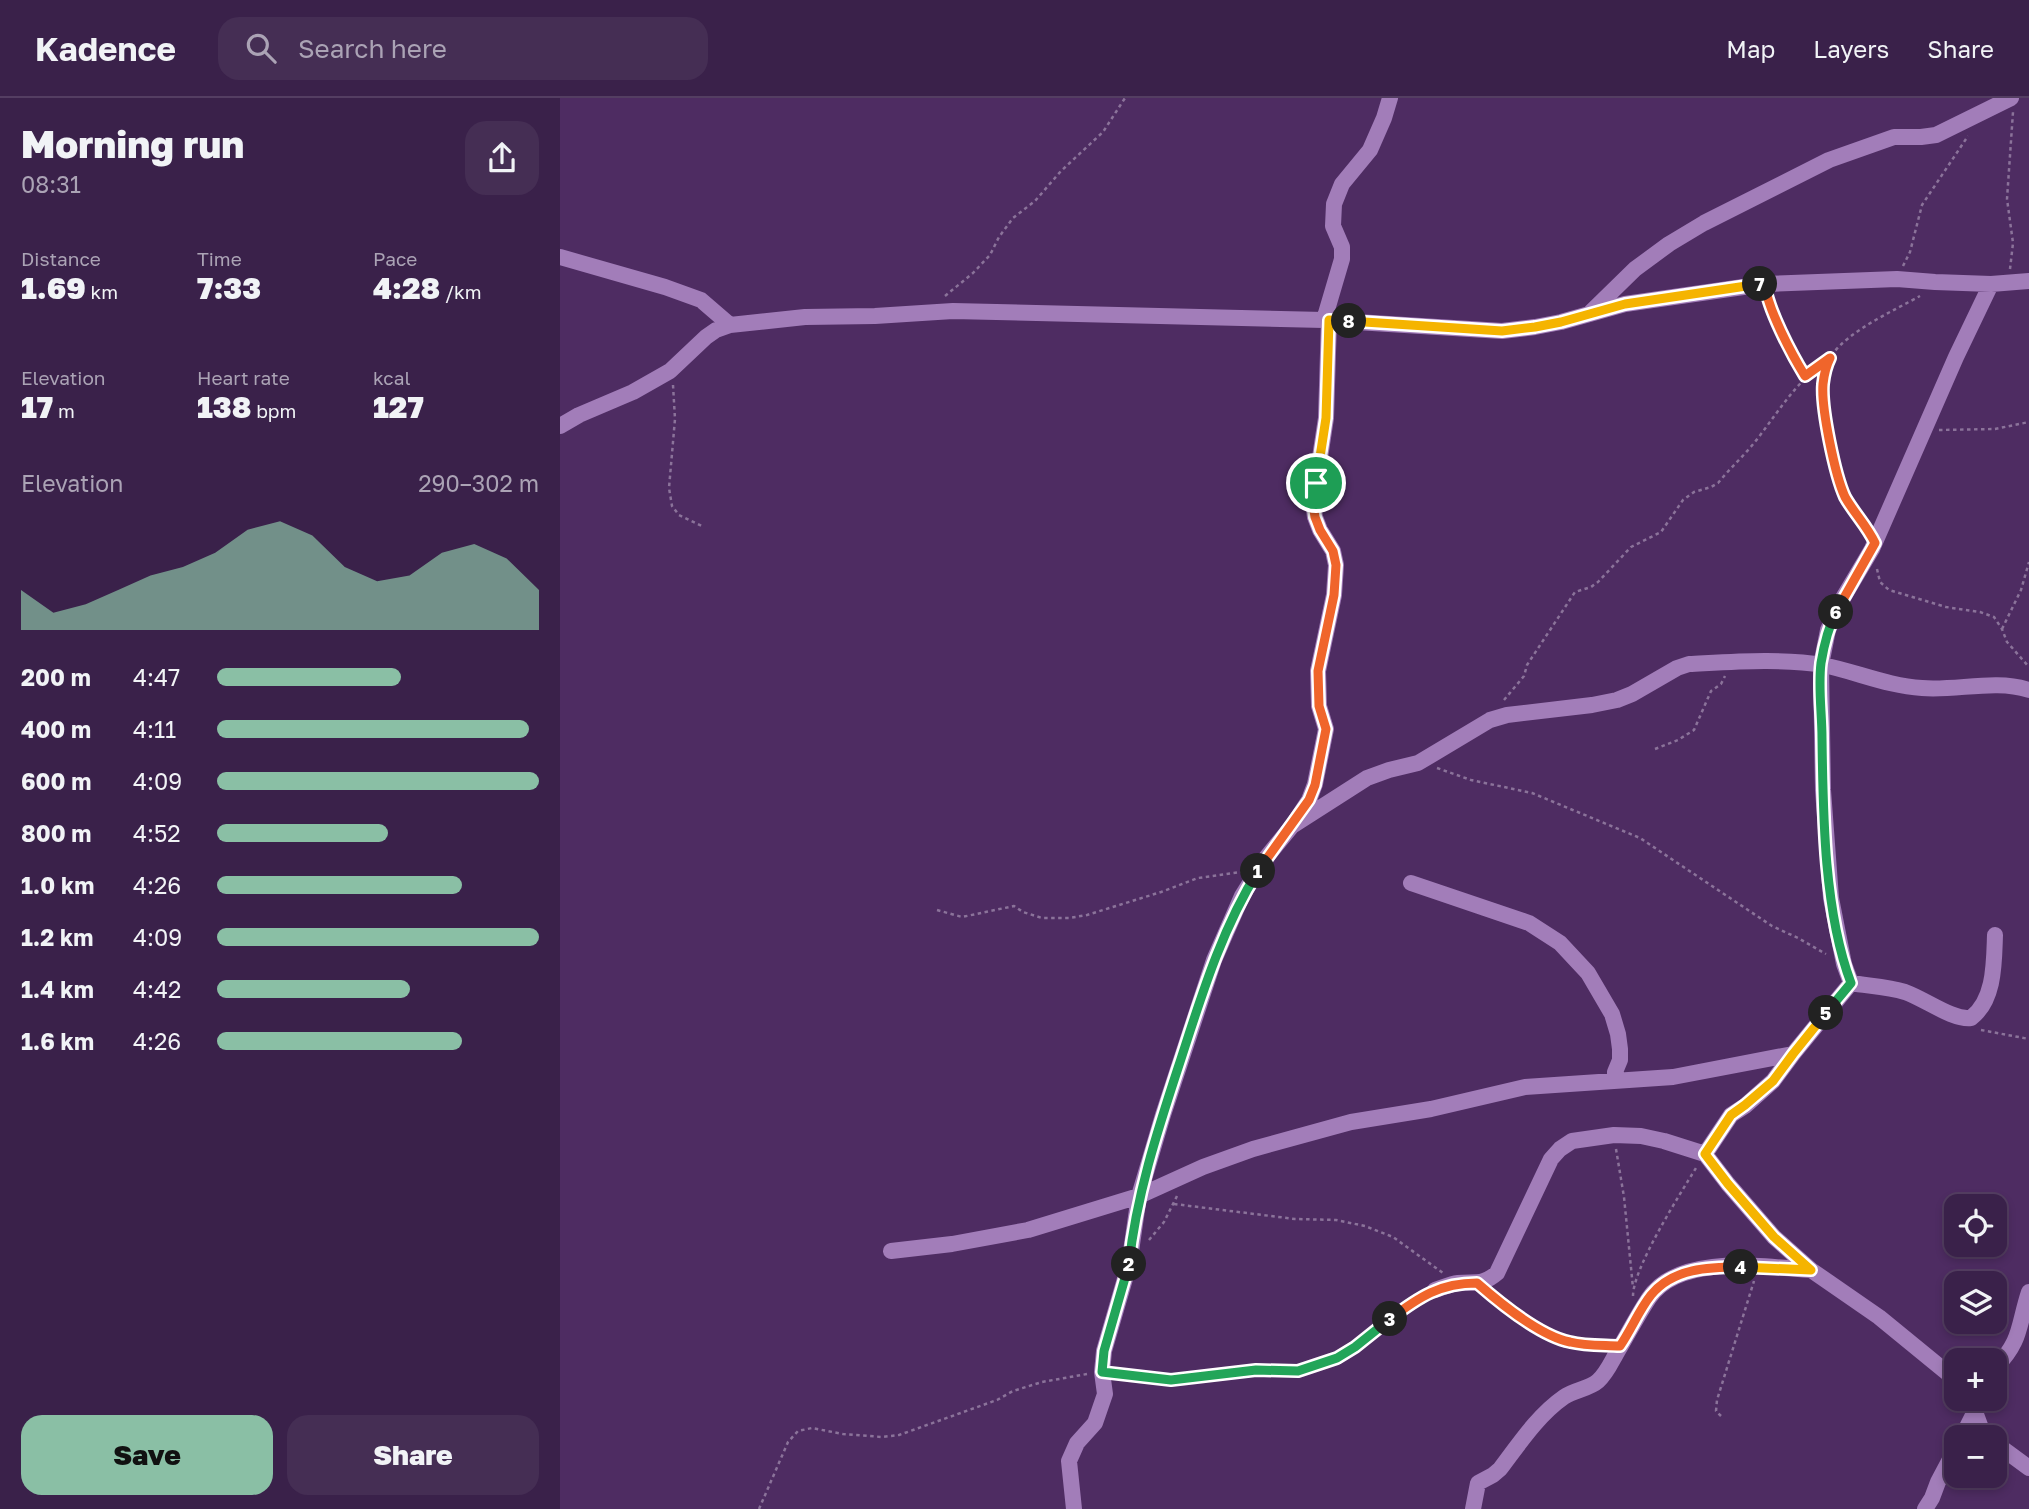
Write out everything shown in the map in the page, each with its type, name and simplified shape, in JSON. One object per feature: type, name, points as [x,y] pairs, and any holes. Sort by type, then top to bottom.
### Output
[{"type":"street","points":[[1074,1509],[1069,1461],[1077,1443],[1095,1423],[1100,1412],[1105,1394],[1102,1372],[1104,1351],[1129,1265],[1139,1196],[1210,973],[1242,896],[1265,859],[1292,826],[1309,800],[1315,785],[1326,729],[1319,706],[1318,671],[1334,595],[1336,565],[1333,551],[1315,517],[1313,503],[1326,418],[1327,320],[1342,259],[1342,247],[1332,217],[1342,184],[1370,150],[1390,98]]},
{"type":"street","points":[[1589,314],[1635,269],[1669,244],[1704,223],[1829,160],[1894,137],[1936,135],[2012,104]]},
{"type":"street","points":[[560,257],[701,300],[730,324]]},
{"type":"street","points":[[560,426],[634,392],[670,371],[706,337],[730,324],[805,317],[967,311],[1327,320],[1502,331],[1535,327],[1625,304],[1765,284],[1897,279],[1991,284],[2029,281]]},
{"type":"street","points":[[1851,983],[1844,964],[1830,885],[1823,790],[1821,665],[1828,630],[1840,603],[1874,546],[1991,284]]},
{"type":"street","points":[[1292,826],[1367,778],[1418,763],[1490,720],[1507,715],[1617,700],[1689,664],[1782,662],[1821,665],[1906,687],[1948,689],[2007,686],[2029,690]]},
{"type":"street","points":[[1411,883],[1529,923],[1560,943],[1588,973],[1612,1014],[1620,1049],[1615,1081]]},
{"type":"street","points":[[1851,983],[1902,991],[1957,1017],[1971,1018],[1982,1006],[1993,976],[1995,935]]},
{"type":"street","points":[[1705,1154],[1731,1115],[1773,1081],[1851,983]]},
{"type":"street","points":[[891,1251],[952,1244],[1028,1230],[1139,1196],[1253,1149],[1351,1122],[1431,1109],[1525,1087],[1673,1077],[1793,1054]]},
{"type":"street","points":[[1435,1290],[1457,1283],[1489,1280],[1497,1273],[1551,1159],[1560,1149],[1572,1141],[1614,1135],[1641,1136],[1705,1154],[1774,1237],[1811,1270],[1879,1317],[1944,1370]]},
{"type":"street","points":[[1473,1509],[1478,1483],[1500,1469],[1529,1432],[1558,1402],[1568,1394],[1597,1382],[1650,1297],[1660,1286],[1677,1276],[1714,1267],[1758,1266],[1811,1270]]},
{"type":"street","points":[[2007,1355],[2016,1340],[2029,1292]]},
{"type":"street","points":[[2007,1452],[2029,1468]]},
{"type":"street","points":[[1924,1509],[1944,1471]]},
{"type":"path","points":[[925,312],[973,273],[990,255],[1013,218],[1035,201],[1102,132],[1125,98]]},
{"type":"path","points":[[2008,282],[2013,253],[2007,199],[2012,104]]},
{"type":"path","points":[[1897,279],[1910,252],[1922,205],[1982,114]]},
{"type":"path","points":[[1935,282],[1920,296],[1880,317],[1841,345],[1826,366],[1823,393],[1840,484],[1849,504],[1869,531],[1878,578],[1885,588],[1946,607],[1989,614],[2002,629],[2007,642],[2029,667]]},
{"type":"path","points":[[1765,284],[1766,294],[1778,322],[1805,376]]},
{"type":"path","points":[[1490,720],[1524,676],[1527,665],[1572,595],[1598,582],[1631,547],[1661,531],[1683,500],[1693,492],[1718,482],[1756,440],[1805,376],[1830,358]]},
{"type":"path","points":[[670,371],[675,419],[669,488],[672,506],[679,515],[704,527]]},
{"type":"path","points":[[1925,429],[1995,429],[2029,422]]},
{"type":"path","points":[[2002,629],[2021,590],[2029,562]]},
{"type":"path","points":[[1655,749],[1694,730],[1712,691],[1724,679],[1729,662]]},
{"type":"path","points":[[1418,763],[1471,780],[1532,793],[1640,838],[1772,926],[1844,964]]},
{"type":"path","points":[[937,910],[962,917],[1014,906],[1042,918],[1069,918],[1087,915],[1198,878],[1239,873],[1265,859]]},
{"type":"path","points":[[1957,1017],[1972,1027],[2029,1039]]},
{"type":"path","points":[[1614,1135],[1624,1196],[1633,1299]]},
{"type":"path","points":[[1633,1288],[1650,1248],[1705,1154]]},
{"type":"path","points":[[1129,1265],[1164,1222],[1185,1177]]},
{"type":"path","points":[[1174,1204],[1295,1219],[1336,1220],[1365,1226],[1393,1237],[1457,1283]]},
{"type":"path","points":[[1721,1416],[1716,1411],[1717,1399],[1758,1266]]},
{"type":"path","points":[[1477,1283],[1499,1303],[1546,1334],[1570,1342],[1620,1346]]},
{"type":"path","points":[[758,1509],[788,1442],[797,1431],[812,1428],[843,1434],[882,1437],[899,1435],[1042,1382],[1102,1372],[1171,1380],[1256,1370],[1298,1371],[1337,1358],[1417,1298],[1435,1290]]},
{"type":"route","points":[[1765,284],[1766,294],[1786,341],[1805,376],[1830,358],[1826,366],[1823,393],[1833,456],[1840,484],[1849,504],[1875,543],[1840,603],[1828,630],[1821,665],[1823,790],[1831,898],[1844,964],[1851,983],[1773,1081],[1731,1115],[1705,1154],[1774,1237],[1811,1270],[1758,1266],[1714,1267],[1677,1276],[1660,1286],[1650,1297],[1620,1346],[1570,1342],[1546,1334],[1499,1303],[1477,1283],[1457,1283],[1417,1298],[1337,1358],[1298,1371],[1256,1370],[1171,1380],[1102,1372],[1104,1351],[1129,1265],[1139,1196],[1200,998],[1242,896],[1265,859],[1292,826],[1309,800],[1315,785],[1326,729],[1317,694],[1318,671],[1334,595],[1336,565],[1333,551],[1315,517],[1313,503],[1316,483],[1329,384],[1329,320],[1502,331],[1561,322],[1625,304],[1765,284]]}]
